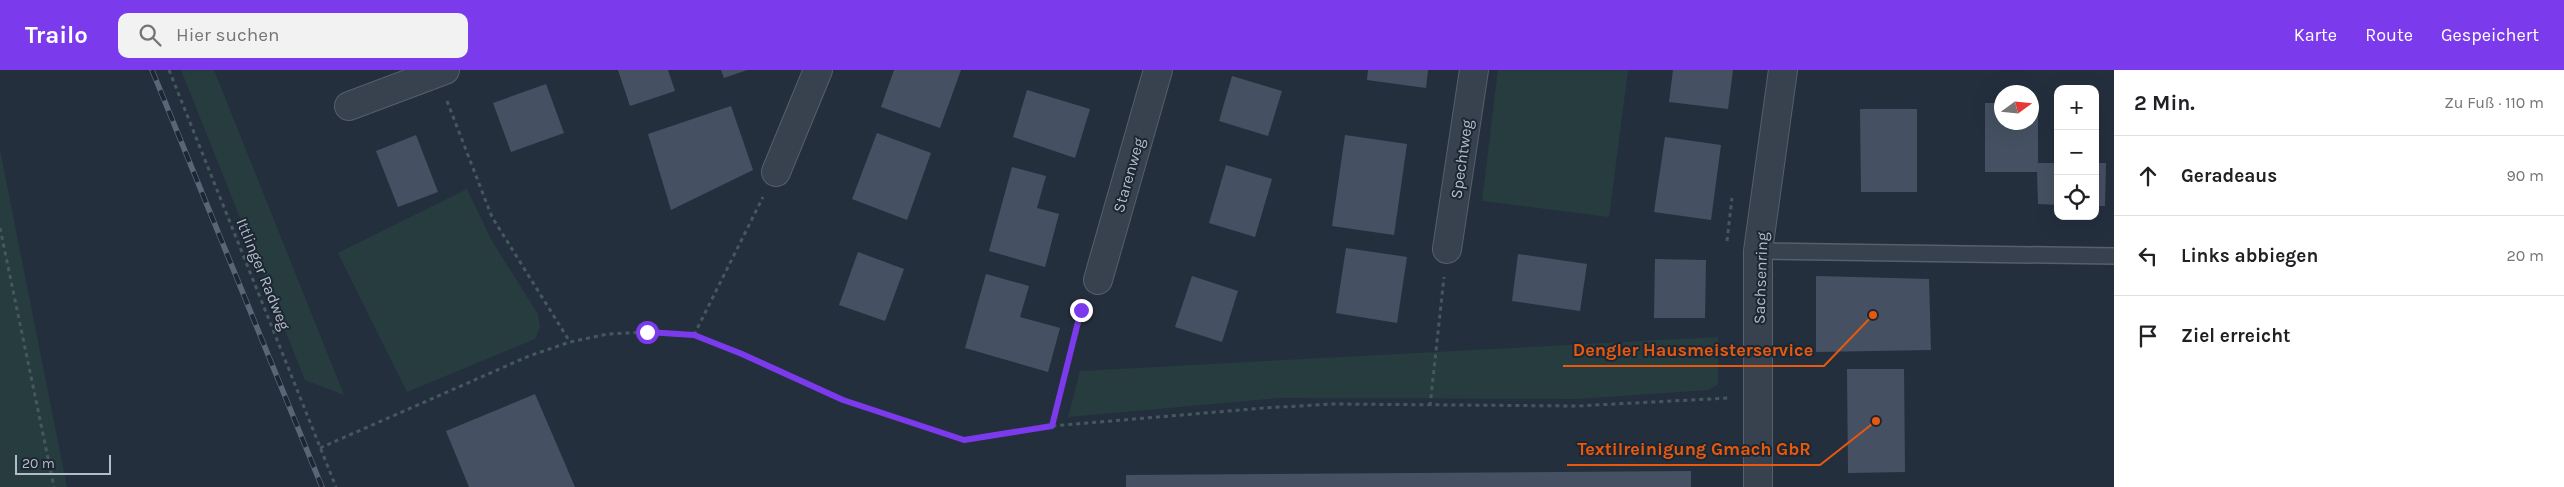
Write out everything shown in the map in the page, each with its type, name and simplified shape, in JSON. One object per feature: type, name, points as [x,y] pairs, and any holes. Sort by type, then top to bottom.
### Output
[{"type":"street","points":[[776,172],[818,70]]},
{"type":"street","name":"Starenweg","points":[[1098,280],[1158,70]]},
{"type":"street","name":"Spechtweg","points":[[1447,249],[1474,70]]},
{"type":"street","name":"Sachsenring","points":[[1758,487],[1758,251],[1783,70]]},
{"type":"street","points":[[349,106],[440,72]]},
{"type":"lane","points":[[1758,251],[2114,256]]},
{"type":"path","name":"Ittlinger Radweg","points":[[168,70],[336,487]]},
{"type":"path","points":[[440,72],[492,217],[570,342]]},
{"type":"path","points":[[694,335],[776,172]]},
{"type":"path","points":[[0,228],[54,487]]},
{"type":"path","points":[[1430,406],[1447,249]]},
{"type":"path","points":[[1052,426],[1081,310],[1098,280]]},
{"type":"path","points":[[320,448],[529,356],[570,342],[608,334],[637,332],[694,335],[742,354],[843,400],[964,440],[1052,426],[1333,404],[1577,406],[1759,398]]},
{"type":"green space","points":[[181,70],[214,70],[344,395],[305,380]]},
{"type":"green space","points":[[1498,70],[1628,70],[1609,217],[1482,201]]},
{"type":"green space","points":[[0,150],[67,487],[0,487]]},
{"type":"green space","points":[[467,189],[492,241],[538,314],[540,327],[535,339],[407,392],[338,253]]},
{"type":"green space","points":[[1718,337],[1718,384],[1709,390],[1577,399],[1279,398],[1068,417],[1080,371]]},
{"type":"building","points":[[618,70],[668,70],[675,91],[630,106]]},
{"type":"building","points":[[721,70],[747,70],[724,78]]},
{"type":"building","points":[[894,70],[961,70],[940,128],[881,107]]},
{"type":"building","points":[[1368,70],[1428,70],[1426,88],[1367,80]]},
{"type":"building","points":[[1673,70],[1733,70],[1728,109],[1669,102]]},
{"type":"building","points":[[1232,76],[1282,91],[1268,136],[1219,121]]},
{"type":"building","points":[[546,84],[564,133],[511,152],[493,103]]},
{"type":"building","points":[[1027,90],[1090,109],[1075,158],[1013,137]]},
{"type":"building","points":[[1985,103],[1994,103],[1994,130],[2038,130],[2038,163],[2054,163],[2054,205],[2038,204],[2037,172],[1985,172]]},
{"type":"building","points":[[731,106],[753,170],[671,210],[648,134]]},
{"type":"building","points":[[1860,109],[1917,109],[1917,192],[1861,192]]},
{"type":"building","points":[[877,133],[931,153],[907,220],[852,199]]},
{"type":"building","points":[[416,135],[438,192],[398,207],[376,151]]},
{"type":"building","points":[[1345,135],[1407,144],[1394,235],[1332,226]]},
{"type":"building","points":[[1665,137],[1721,145],[1711,220],[1654,212]]},
{"type":"building","points":[[2099,163],[2106,163],[2105,206],[2099,206]]},
{"type":"building","points":[[1226,165],[1272,179],[1255,237],[1209,223]]},
{"type":"building","points":[[1012,167],[1046,176],[1037,208],[1059,214],[1045,267],[989,251]]},
{"type":"building","points":[[1346,248],[1407,257],[1397,323],[1336,313]]},
{"type":"building","points":[[858,252],[904,269],[885,321],[839,305]]},
{"type":"building","points":[[1518,254],[1587,264],[1580,311],[1512,301]]},
{"type":"building","points":[[1655,259],[1706,260],[1705,318],[1654,318]]},
{"type":"building","points":[[986,274],[1029,286],[1020,317],[1060,328],[1048,372],[965,348]]},
{"type":"building","points":[[1192,276],[1238,291],[1222,342],[1175,327]]},
{"type":"building","points":[[1816,276],[1929,279],[1931,350],[1816,352]]},
{"type":"building","points":[[1847,369],[1904,369],[1905,472],[1848,473]]},
{"type":"building","points":[[535,394],[575,487],[469,487],[446,431]]},
{"type":"building","points":[[1691,471],[1691,487],[1126,487],[1126,475]]},
{"type":"railway","points":[[152,70],[322,487]]},
{"type":"place","name":"Dengler Hausmeisterservice","points":[[1873,315]]},
{"type":"place","name":"Textilreinigung Gmach GbR","points":[[1876,421]]},
{"type":"route","points":[[647,332],[694,335],[742,354],[843,400],[964,440],[1052,426],[1081,310]]}]
